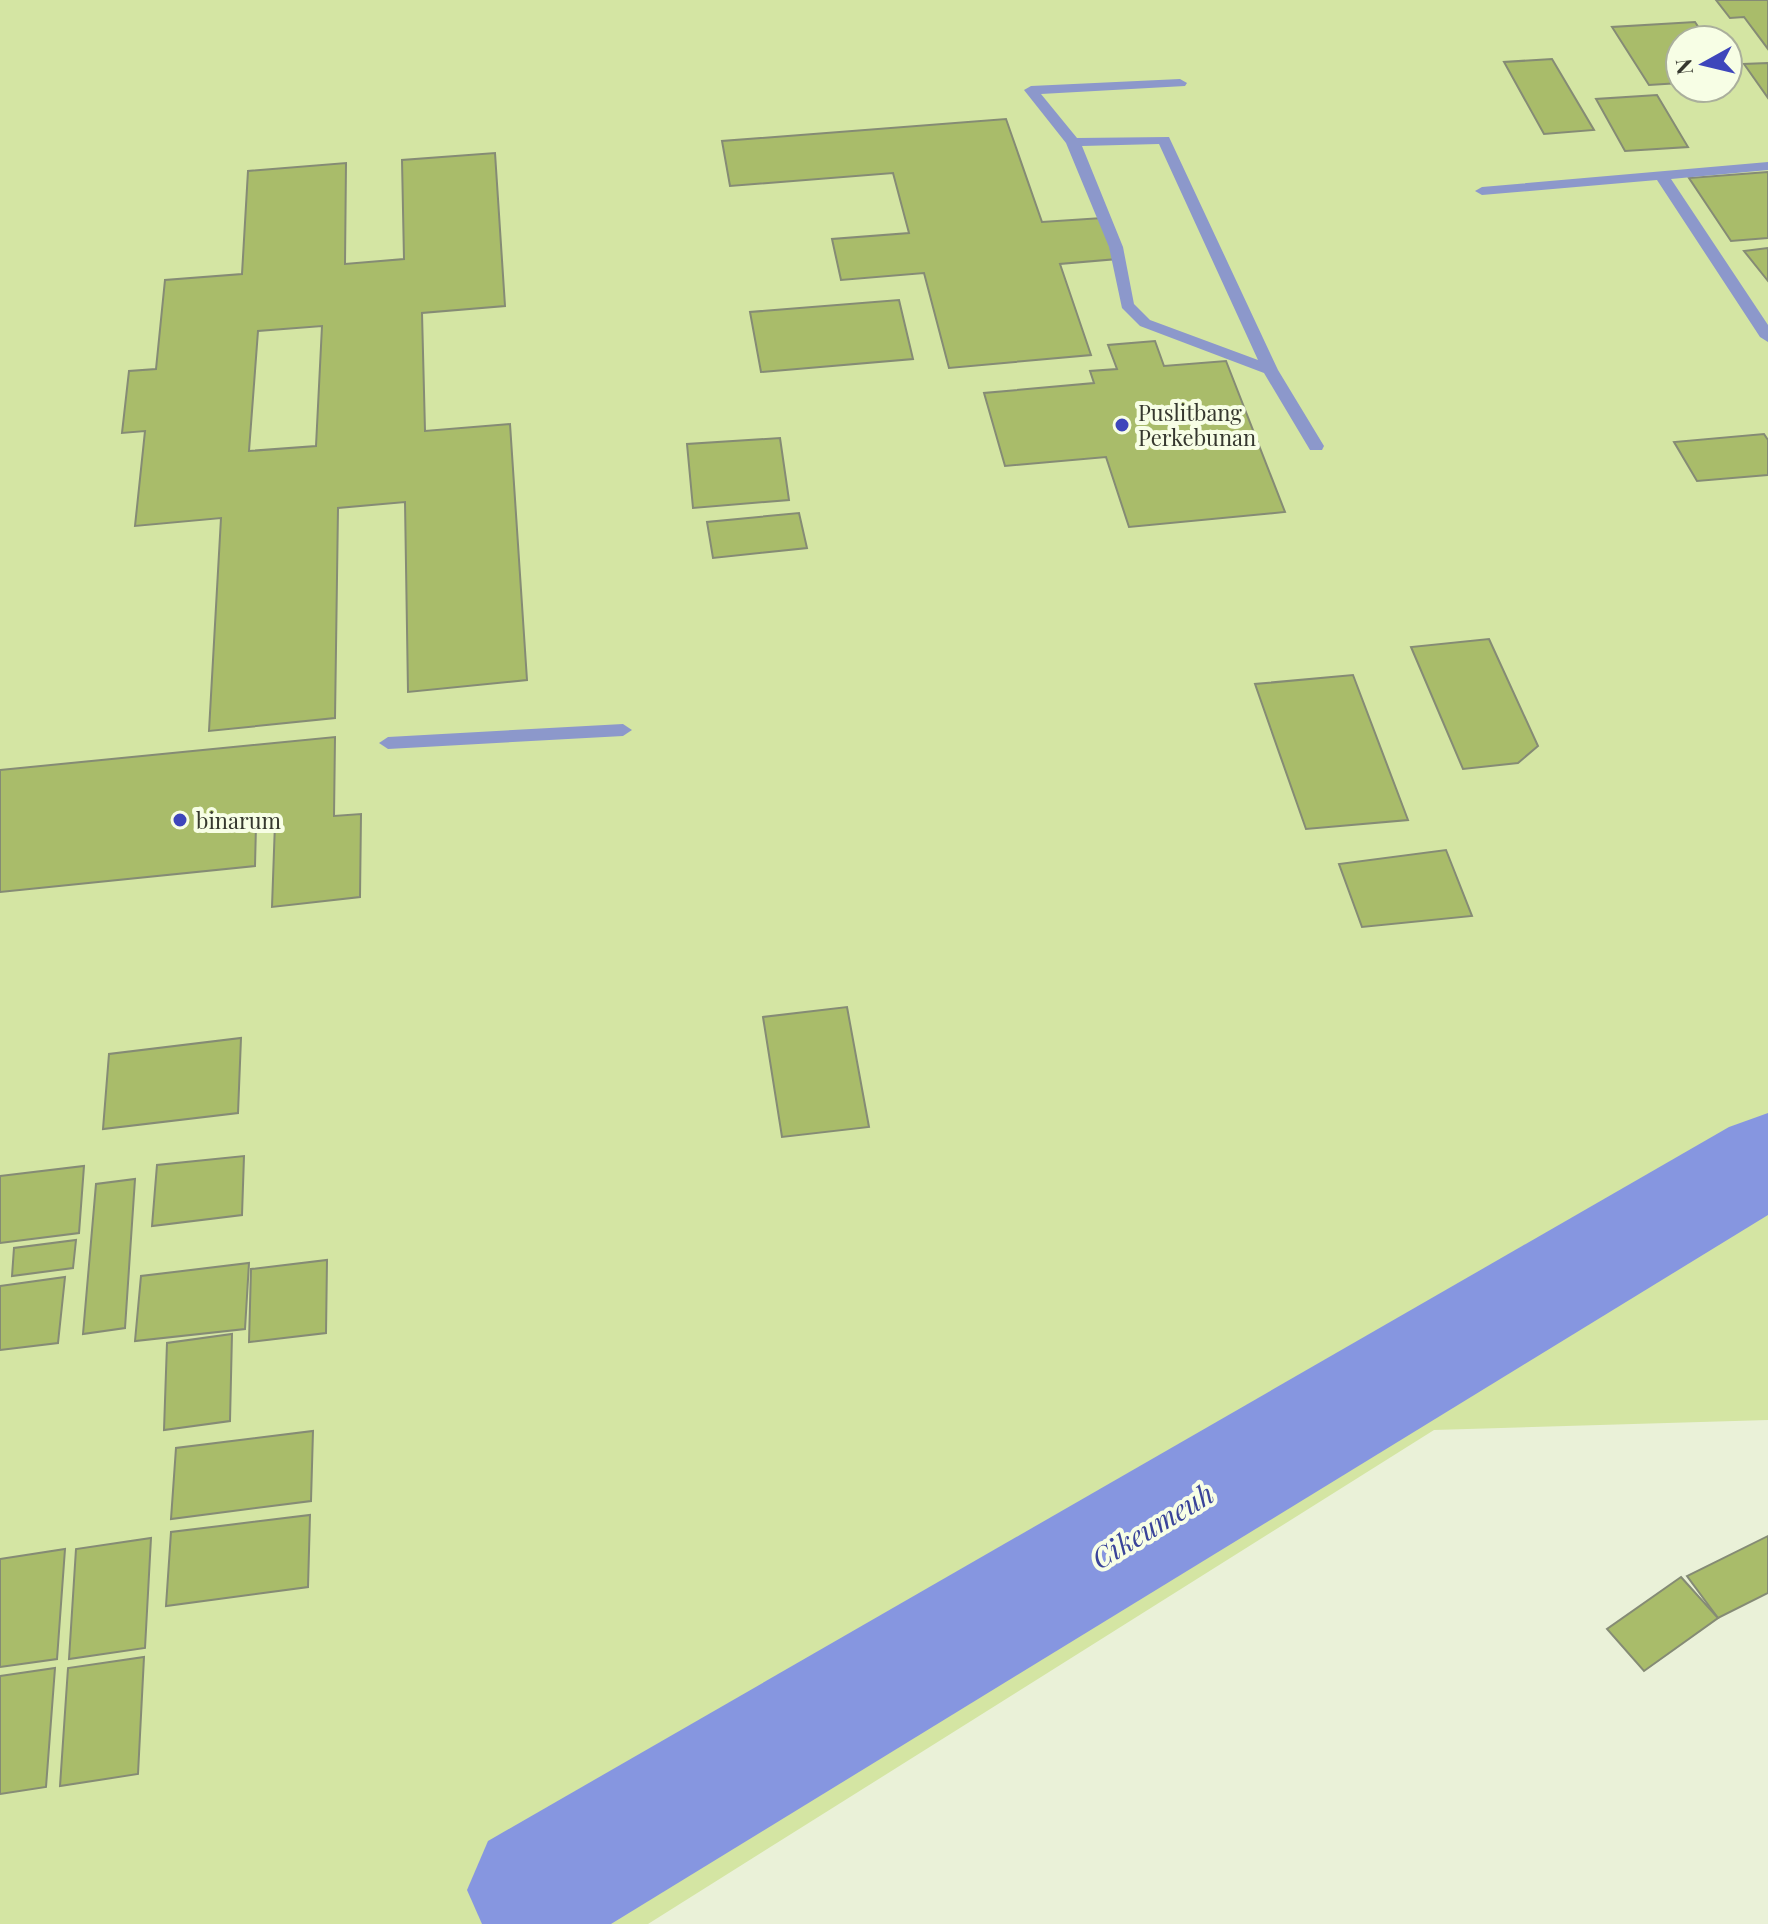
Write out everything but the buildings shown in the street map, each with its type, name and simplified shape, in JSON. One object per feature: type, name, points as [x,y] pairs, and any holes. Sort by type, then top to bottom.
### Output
[{"type":"lane","points":[[1180,83],[1031,90],[1073,142],[1116,247],[1127,305],[1145,323],[1270,370]]},
{"type":"lane","points":[[1073,142],[1164,140],[1270,370],[1316,446]]},
{"type":"lane","points":[[1482,191],[1768,166]]},
{"type":"lane","points":[[1661,175],[1768,337]]},
{"type":"lane","points":[[388,743],[623,730]]},
{"type":"green space","points":[[0,0],[1768,0],[1768,1420],[1434,1430],[648,1924],[0,1924]]},
{"type":"waterway","name":"Cikeumeuh","points":[[537,1890],[1768,1159]]},
{"type":"place","name":"Puslitbang Perkebunan","points":[[1122,425]]},
{"type":"place","name":"binarum","points":[[180,820]]}]
